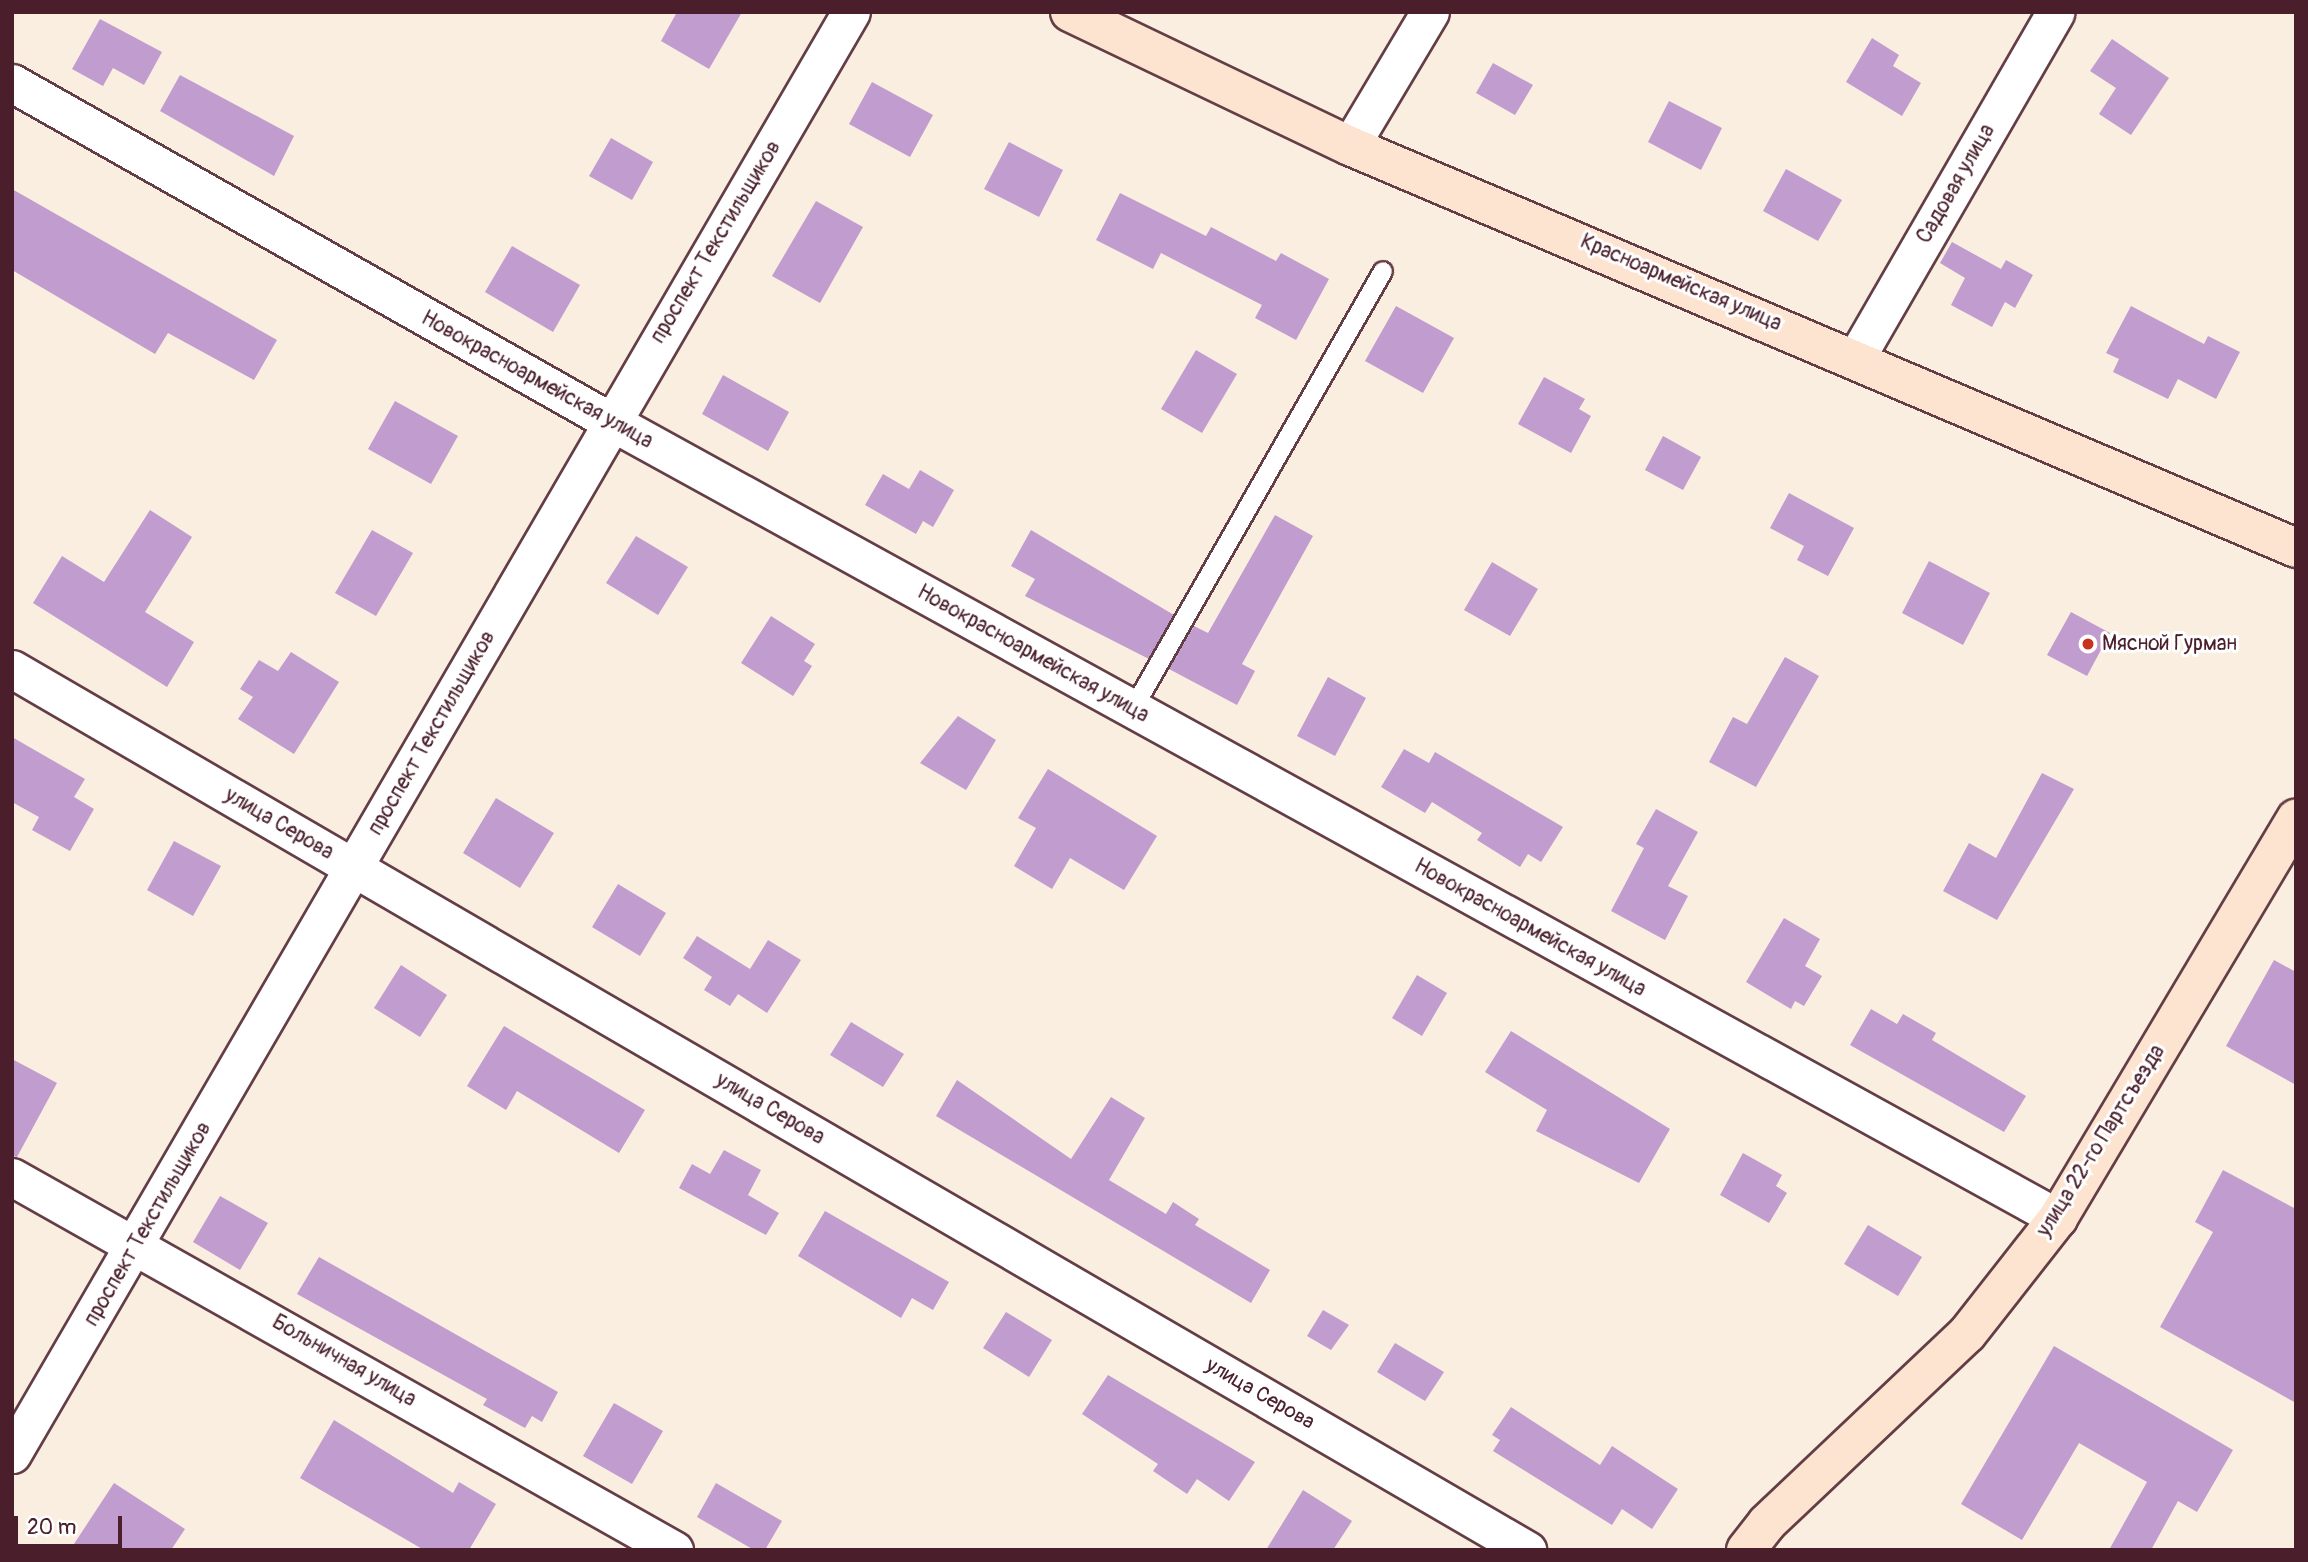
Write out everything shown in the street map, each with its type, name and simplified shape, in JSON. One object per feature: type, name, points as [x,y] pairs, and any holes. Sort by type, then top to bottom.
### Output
[{"type":"street","name":"проспект Текстильщиков","points":[[12,1454],[355,868],[610,421],[852,12]]},
{"type":"street","name":"Красноармейская улица","points":[[1070,12],[1350,146],[1857,356],[2296,548]]},
{"type":"street","points":[[1350,146],[1430,12]]},
{"type":"street","name":"Садовая улица","points":[[1857,356],[2056,12]]},
{"type":"street","name":"Новокрасноармейская улица","points":[[12,83],[610,421],[2058,1218]]},
{"type":"street","name":"улица Серова","points":[[12,669],[1527,1550]]},
{"type":"street","name":"улица 22-го Партсъезда","points":[[1746,1550],[1767,1523],[1967,1334],[2058,1218],[2296,818]]},
{"type":"street","name":"Больничная улица","points":[[12,1177],[137,1242],[674,1550]]},
{"type":"lane","points":[[1133,709],[1383,271]]},
{"type":"building","points":[[677,12],[742,12],[709,69],[661,41]]},
{"type":"building","points":[[100,19],[162,52],[144,85],[113,68],[103,86],[72,69]]},
{"type":"building","points":[[1872,38],[1899,55],[1893,66],[1921,83],[1902,116],[1846,82]]},
{"type":"building","points":[[2112,39],[2169,78],[2131,135],[2099,114],[2116,88],[2090,71]]},
{"type":"building","points":[[1493,63],[1533,85],[1515,115],[1476,93]]},
{"type":"building","points":[[180,75],[294,136],[274,176],[160,111]]},
{"type":"building","points":[[872,82],[933,115],[910,157],[849,124]]},
{"type":"building","points":[[1669,101],[1722,128],[1701,170],[1648,142]]},
{"type":"building","points":[[611,138],[653,162],[632,200],[589,176]]},
{"type":"building","points":[[1009,142],[1063,170],[1039,217],[984,189]]},
{"type":"building","points":[[1786,169],[1842,200],[1818,241],[1763,211]]},
{"type":"building","points":[[12,189],[277,340],[254,380],[168,333],[155,354],[12,270]]},
{"type":"building","points":[[1120,193],[1206,236],[1211,227],[1276,261],[1281,253],[1329,279],[1296,340],[1255,318],[1262,305],[1161,253],[1153,269],[1096,240]]},
{"type":"building","points":[[816,201],[863,227],[820,303],[772,276]]},
{"type":"building","points":[[1952,242],[2001,269],[2006,260],[2033,275],[2015,308],[2005,302],[1992,327],[1951,305],[1965,278],[1940,263]]},
{"type":"building","points":[[512,246],[580,285],[553,332],[485,292]]},
{"type":"building","points":[[1396,306],[1454,338],[1423,393],[1365,361]]},
{"type":"building","points":[[2131,306],[2204,344],[2208,336],[2240,352],[2216,399],[2178,379],[2168,399],[2113,372],[2119,359],[2106,353]]},
{"type":"building","points":[[1196,350],[1237,374],[1202,433],[1161,409]]},
{"type":"building","points":[[723,375],[789,412],[768,451],[702,414]]},
{"type":"building","points":[[1544,377],[1585,399],[1579,409],[1591,416],[1571,453],[1518,424]]},
{"type":"building","points":[[395,401],[458,436],[431,484],[368,449]]},
{"type":"building","points":[[1663,436],[1701,457],[1683,490],[1645,470]]},
{"type":"building","points":[[920,470],[954,490],[933,527],[923,521],[916,534],[865,505],[883,474],[909,489]]},
{"type":"building","points":[[1789,493],[1854,528],[1828,576],[1797,560],[1804,546],[1770,528]]},
{"type":"building","points":[[150,510],[192,537],[145,612],[194,642],[167,687],[33,603],[62,556],[104,582]]},
{"type":"building","points":[[1275,515],[1313,536],[1242,664],[1255,671],[1237,705],[1169,669],[1194,626],[1208,633]]},
{"type":"building","points":[[372,530],[413,553],[376,616],[335,593]]},
{"type":"building","points":[[1031,530],[1174,615],[1149,659],[1025,596],[1035,579],[1011,566]]},
{"type":"building","points":[[636,536],[688,567],[658,615],[606,583]]},
{"type":"building","points":[[1929,561],[1990,593],[1963,645],[1902,613]]},
{"type":"building","points":[[1492,562],[1538,589],[1510,636],[1464,610]]},
{"type":"building","points":[[2071,612],[2110,633],[2087,676],[2047,655]]},
{"type":"building","points":[[771,616],[815,644],[804,661],[812,666],[793,696],[741,663]]},
{"type":"building","points":[[291,652],[339,682],[294,754],[238,719],[253,697],[240,689],[259,660],[278,671]]},
{"type":"building","points":[[1785,657],[1819,676],[1756,787],[1709,762],[1733,717],[1747,724]]},
{"type":"building","points":[[1328,677],[1366,698],[1335,756],[1297,736]]},
{"type":"building","points":[[958,716],[996,740],[966,790],[920,763]]},
{"type":"building","points":[[12,737],[85,779],[74,797],[94,809],[70,851],[32,830],[39,817],[12,802]]},
{"type":"building","points":[[1404,749],[1429,763],[1435,752],[1563,827],[1541,862],[1528,854],[1520,867],[1477,840],[1482,833],[1432,802],[1425,813],[1381,787]]},
{"type":"building","points":[[1048,769],[1157,836],[1124,890],[1070,858],[1052,889],[1014,866],[1036,828],[1018,818]]},
{"type":"building","points":[[2042,773],[2074,789],[1997,920],[1943,891],[1969,843],[1996,858]]},
{"type":"building","points":[[496,798],[554,833],[520,888],[463,853]]},
{"type":"building","points":[[1656,809],[1698,832],[1668,886],[1688,896],[1665,940],[1611,911],[1644,848],[1636,844]]},
{"type":"building","points":[[174,841],[221,866],[193,916],[147,890]]},
{"type":"building","points":[[618,884],[666,913],[640,956],[592,927]]},
{"type":"building","points":[[1784,918],[1820,939],[1805,966],[1822,976],[1804,1006],[1795,1001],[1791,1009],[1746,982]]},
{"type":"building","points":[[697,936],[750,969],[768,940],[801,960],[767,1013],[738,994],[730,1006],[704,990],[712,977],[683,958]]},
{"type":"building","points":[[2274,960],[2296,972],[2296,1085],[2226,1046]]},
{"type":"building","points":[[401,965],[447,995],[420,1037],[374,1008]]},
{"type":"building","points":[[1417,975],[1447,993],[1422,1036],[1392,1018]]},
{"type":"building","points":[[1871,1009],[1897,1024],[1903,1014],[1936,1033],[1932,1040],[2026,1096],[2004,1132],[1850,1045]]},
{"type":"building","points":[[851,1022],[904,1054],[883,1087],[830,1055]]},
{"type":"building","points":[[504,1026],[645,1110],[619,1153],[517,1091],[506,1110],[467,1086]]},
{"type":"building","points":[[1511,1031],[1670,1129],[1639,1183],[1536,1131],[1547,1110],[1485,1072]]},
{"type":"building","points":[[12,1059],[57,1083],[17,1157],[12,1156]]},
{"type":"building","points":[[957,1080],[1071,1159],[1111,1097],[1145,1118],[1109,1180],[1166,1214],[1173,1202],[1199,1219],[1195,1225],[1270,1270],[1251,1303],[936,1116]]},
{"type":"building","points":[[724,1150],[761,1170],[748,1195],[779,1213],[766,1235],[679,1188],[692,1164],[710,1174]]},
{"type":"building","points":[[1743,1153],[1782,1175],[1776,1186],[1787,1193],[1769,1223],[1720,1195]]},
{"type":"building","points":[[2223,1170],[2296,1209],[2296,1403],[2160,1327],[2213,1232],[2195,1222]]},
{"type":"building","points":[[220,1196],[268,1223],[240,1270],[193,1242]]},
{"type":"building","points":[[825,1211],[949,1282],[933,1310],[912,1298],[901,1318],[798,1256]]},
{"type":"building","points":[[1868,1225],[1922,1257],[1898,1296],[1844,1264]]},
{"type":"building","points":[[319,1257],[558,1392],[542,1422],[532,1416],[525,1428],[483,1405],[487,1399],[297,1294]]},
{"type":"building","points":[[1323,1310],[1349,1325],[1331,1350],[1307,1336]]},
{"type":"building","points":[[1006,1312],[1052,1340],[1029,1377],[983,1348]]},
{"type":"building","points":[[1395,1343],[1444,1372],[1425,1401],[1377,1372]]},
{"type":"building","points":[[2054,1346],[2233,1450],[2197,1512],[2178,1501],[2151,1550],[2109,1550],[2147,1482],[2079,1443],[2022,1540],[1961,1504]]},
{"type":"building","points":[[1108,1375],[1255,1462],[1229,1501],[1197,1479],[1187,1494],[1153,1471],[1158,1464],[1082,1414]]},
{"type":"building","points":[[614,1403],[663,1431],[632,1484],[583,1456]]},
{"type":"building","points":[[1511,1407],[1600,1465],[1612,1446],[1678,1489],[1652,1529],[1622,1509],[1612,1525],[1493,1451],[1500,1440],[1492,1435]]},
{"type":"building","points":[[334,1420],[453,1493],[459,1482],[496,1504],[469,1550],[424,1550],[300,1478]]},
{"type":"building","points":[[114,1483],[185,1529],[171,1550],[70,1550]]},
{"type":"building","points":[[716,1483],[782,1521],[765,1550],[754,1550],[697,1517]]},
{"type":"building","points":[[1303,1490],[1352,1521],[1333,1550],[1266,1550]]},
{"type":"place","name":"Мясной Гурман","points":[[2088,644]]}]
